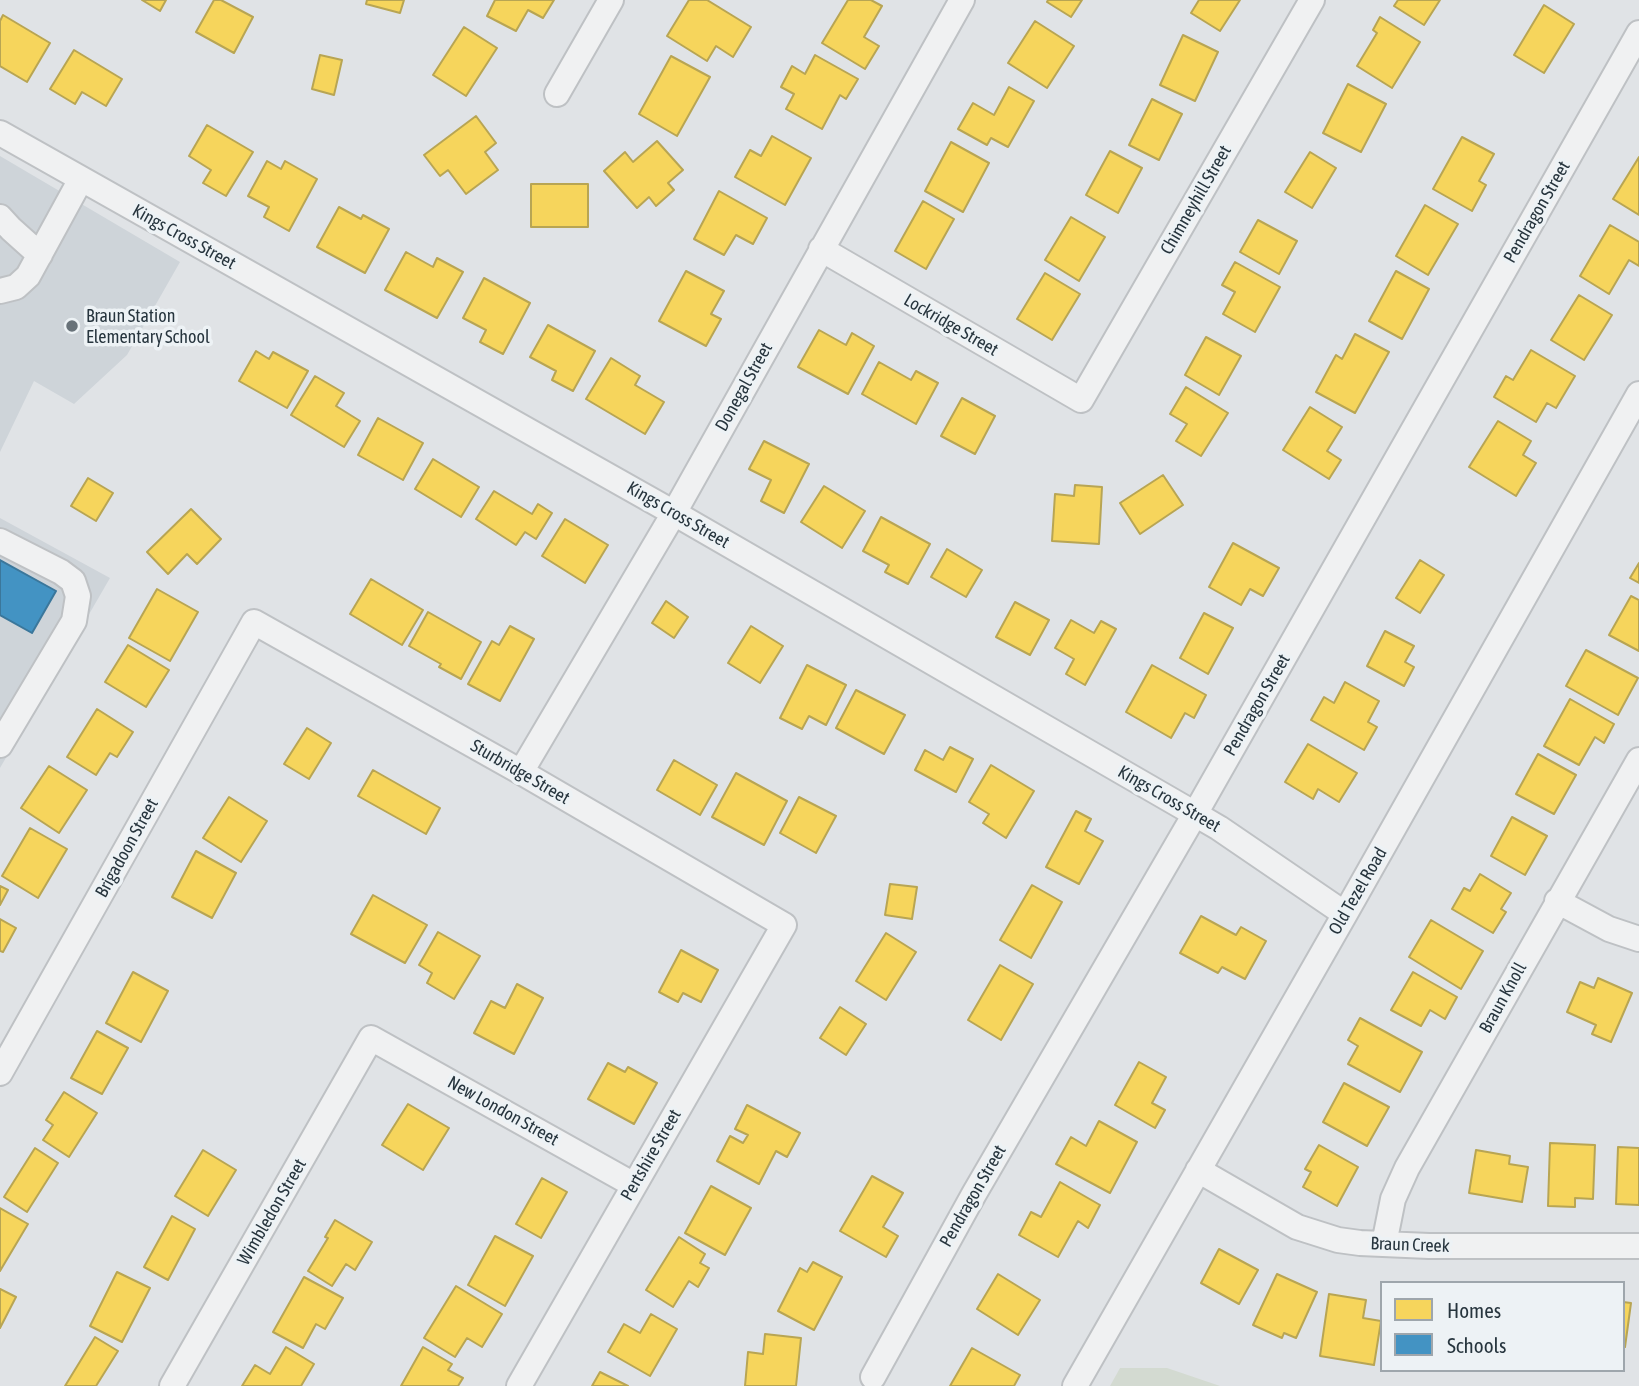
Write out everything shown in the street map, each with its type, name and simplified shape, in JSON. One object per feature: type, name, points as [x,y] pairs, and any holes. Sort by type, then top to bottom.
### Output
[{"type":"street","points":[[557,94],[611,0]]},
{"type":"street","name":"Chimneyhill Street","points":[[1081,400],[1312,0]]},
{"type":"street","name":"Donegal Street","points":[[521,772],[674,513],[959,1]]},
{"type":"street","name":"Pendragon Street","points":[[873,1377],[974,1194],[1195,814],[1639,33]]},
{"type":"street","name":"Kings Cross Street","points":[[0,133],[674,513],[1195,814],[1345,914]]},
{"type":"street","points":[[0,291],[16,287],[28,276],[81,179]]},
{"type":"street","points":[[0,217],[40,255]]},
{"type":"street","name":"Lockridge Street","points":[[821,250],[1081,400]]},
{"type":"street","name":"Old Tezel Road","points":[[1075,1386],[1639,394]]},
{"type":"street","points":[[0,541],[61,572],[72,581],[78,596],[74,621],[0,746]]},
{"type":"street","name":"Sturbridge Street","points":[[254,622],[521,772],[784,925]]},
{"type":"street","name":"Brigadoon Street","points":[[0,1073],[254,622]]},
{"type":"street","name":"Braun Knoll","points":[[1384,1244],[1393,1199],[1407,1168],[1639,760]]},
{"type":"street","points":[[1558,901],[1609,929],[1639,939]]},
{"type":"street","name":"Pertshire Street","points":[[519,1386],[784,925]]},
{"type":"street","name":"New London Street","points":[[371,1038],[634,1185]]},
{"type":"street","name":"Wimbledon Street","points":[[172,1386],[371,1038]]},
{"type":"street","name":"Braun Creek","points":[[1198,1170],[1297,1227],[1338,1240],[1429,1246],[1639,1246]]},
{"type":"shaded area","name":"Braun Station Elementary School","points":[[0,156],[180,262],[127,355],[74,404],[34,381],[0,452]]},
{"type":"shaded area","points":[[0,518],[110,578],[0,768]]},
{"type":"shaded area","points":[[1120,1368],[1167,1368],[1220,1386],[1110,1386]]},
{"type":"building: Homes","points":[[142,0],[166,0],[160,11]]},
{"type":"building: Homes","points":[[214,0],[221,0],[253,17],[234,53],[196,32]]},
{"type":"building: Homes","points":[[367,0],[404,0],[400,13],[366,4]]},
{"type":"building: Homes","points":[[495,0],[554,0],[543,18],[528,10],[516,31],[487,16]]},
{"type":"building: Homes","points":[[689,0],[707,0],[751,27],[733,57],[716,46],[707,61],[667,36]]},
{"type":"building: Homes","points":[[848,0],[871,0],[882,6],[864,37],[879,46],[865,69],[822,43]]},
{"type":"building: Homes","points":[[1082,0],[1071,17],[1047,2]]},
{"type":"building: Homes","points":[[1199,0],[1240,0],[1220,31],[1191,13]]},
{"type":"building: Homes","points":[[1398,0],[1440,0],[1424,25],[1394,6]]},
{"type":"building: Homes","points":[[1544,5],[1574,24],[1544,73],[1514,55]]},
{"type":"building: Homes","points":[[3,15],[50,43],[27,82],[0,66],[0,21]]},
{"type":"building: Homes","points":[[1380,17],[1420,42],[1392,88],[1357,66],[1377,33],[1373,30]]},
{"type":"building: Homes","points":[[1035,21],[1074,46],[1047,88],[1008,63]]},
{"type":"building: Homes","points":[[464,27],[497,48],[466,96],[433,75]]},
{"type":"building: Homes","points":[[1183,35],[1218,52],[1195,101],[1160,85]]},
{"type":"building: Homes","points":[[74,50],[122,79],[106,106],[82,92],[75,104],[50,89]]},
{"type":"building: Homes","points":[[320,55],[342,60],[334,95],[312,89]]},
{"type":"building: Homes","points":[[815,55],[858,79],[846,99],[840,95],[822,129],[786,109],[794,94],[781,87],[792,66],[805,74]]},
{"type":"building: Homes","points":[[671,56],[710,77],[677,136],[639,114]]},
{"type":"building: Homes","points":[[1348,84],[1386,104],[1361,152],[1323,133]]},
{"type":"building: Homes","points":[[1009,87],[1034,101],[1008,147],[991,138],[987,145],[958,129],[973,103],[994,115]]},
{"type":"building: Homes","points":[[1152,99],[1182,114],[1159,160],[1129,145]]},
{"type":"building: Homes","points":[[476,116],[496,143],[485,152],[498,170],[466,194],[448,170],[440,176],[424,155]]},
{"type":"building: Homes","points":[[207,125],[253,152],[226,196],[203,183],[211,170],[189,156]]},
{"type":"building: Homes","points":[[772,136],[811,158],[785,205],[735,177],[750,150],[761,156]]},
{"type":"building: Homes","points":[[1462,137],[1494,154],[1479,181],[1486,185],[1472,211],[1433,189]]},
{"type":"building: Homes","points":[[657,141],[683,170],[668,183],[674,190],[656,206],[649,197],[637,208],[604,171],[625,152],[633,162]]},
{"type":"building: Homes","points":[[951,142],[989,163],[963,212],[925,191]]},
{"type":"building: Homes","points":[[1110,151],[1142,168],[1118,213],[1086,195]]},
{"type":"building: Homes","points":[[1310,152],[1336,168],[1312,208],[1285,192]]},
{"type":"building: Homes","points":[[1639,157],[1639,215],[1613,199]]},
{"type":"building: Homes","points":[[267,161],[281,169],[285,161],[317,179],[289,231],[264,217],[269,207],[248,196]]},
{"type":"building: Homes","points":[[531,184],[588,184],[588,227],[531,227]]},
{"type":"building: Homes","points":[[719,191],[767,218],[753,244],[736,235],[724,255],[694,239]]},
{"type":"building: Homes","points":[[923,201],[954,219],[926,269],[895,251]]},
{"type":"building: Homes","points":[[1425,205],[1458,224],[1428,275],[1396,256]]},
{"type":"building: Homes","points":[[339,207],[361,219],[363,215],[389,229],[365,273],[317,247]]},
{"type":"building: Homes","points":[[1071,217],[1105,237],[1079,281],[1045,260]]},
{"type":"building: Homes","points":[[1258,220],[1297,241],[1279,274],[1240,252]]},
{"type":"building: Homes","points":[[1610,225],[1639,242],[1639,266],[1629,260],[1609,294],[1580,276]]},
{"type":"building: Homes","points":[[406,252],[433,267],[437,258],[463,272],[437,318],[385,290]]},
{"type":"building: Homes","points":[[1235,262],[1280,287],[1255,332],[1223,314],[1235,292],[1222,285]]},
{"type":"building: Homes","points":[[686,271],[724,291],[711,314],[721,319],[706,346],[659,321]]},
{"type":"building: Homes","points":[[1396,271],[1429,289],[1402,339],[1369,321]]},
{"type":"building: Homes","points":[[1045,273],[1080,294],[1052,340],[1017,319]]},
{"type":"building: Homes","points":[[484,278],[530,303],[503,354],[480,342],[486,330],[463,318]]},
{"type":"building: Homes","points":[[1579,295],[1612,315],[1584,360],[1551,340]]},
{"type":"building: Homes","points":[[548,325],[595,351],[573,391],[552,380],[556,371],[530,357]]},
{"type":"building: Homes","points":[[819,330],[846,345],[852,333],[874,346],[848,394],[798,367]]},
{"type":"building: Homes","points":[[1355,334],[1389,352],[1355,413],[1316,392],[1336,355],[1342,359]]},
{"type":"building: Homes","points":[[1206,337],[1241,356],[1219,395],[1185,375]]},
{"type":"building: Homes","points":[[1531,350],[1575,376],[1556,408],[1547,403],[1536,422],[1494,397],[1506,376],[1513,380]]},
{"type":"building: Homes","points":[[256,351],[269,359],[273,352],[308,371],[287,408],[239,381]]},
{"type":"building: Homes","points":[[611,358],[640,376],[635,385],[664,402],[645,434],[586,399]]},
{"type":"building: Homes","points":[[879,362],[911,380],[916,371],[938,383],[916,424],[862,394]]},
{"type":"building: Homes","points":[[315,376],[344,393],[336,406],[360,421],[344,447],[291,415]]},
{"type":"building: Homes","points":[[1186,387],[1228,413],[1201,456],[1176,441],[1187,424],[1170,414]]},
{"type":"building: Homes","points":[[962,398],[995,416],[975,454],[941,436]]},
{"type":"building: Homes","points":[[1310,407],[1342,427],[1327,451],[1341,460],[1329,479],[1283,450]]},
{"type":"building: Homes","points":[[378,418],[423,443],[403,480],[358,455]]},
{"type":"building: Homes","points":[[1498,421],[1531,441],[1523,455],[1536,463],[1516,496],[1469,467]]},
{"type":"building: Homes","points":[[764,441],[809,464],[784,513],[761,501],[771,480],[749,469]]},
{"type":"building: Homes","points":[[433,459],[479,487],[461,517],[415,489]]},
{"type":"building: Homes","points":[[1163,475],[1183,505],[1140,534],[1120,503]]},
{"type":"building: Homes","points":[[88,478],[113,493],[96,521],[71,506]]},
{"type":"building: Homes","points":[[1075,485],[1102,487],[1099,544],[1052,541],[1055,494],[1074,496]]},
{"type":"building: Homes","points":[[824,486],[865,511],[842,548],[801,522]]},
{"type":"building: Homes","points":[[494,491],[532,514],[538,504],[552,513],[536,539],[525,532],[516,545],[476,519]]},
{"type":"building: Homes","points":[[191,509],[221,539],[197,564],[187,554],[168,574],[147,552]]},
{"type":"building: Homes","points":[[881,517],[930,544],[908,584],[885,572],[889,565],[863,551]]},
{"type":"building: Homes","points":[[565,519],[608,545],[585,583],[542,556]]},
{"type":"building: Homes","points":[[1233,543],[1279,568],[1263,596],[1250,589],[1241,605],[1209,587]]},
{"type":"building: Homes","points":[[947,549],[982,570],[966,597],[931,577]]},
{"type":"building: Homes","points":[[1420,560],[1444,575],[1420,613],[1396,598]]},
{"type":"building: Homes","points":[[1639,563],[1639,583],[1630,578]]},
{"type":"building: Homes","points":[[371,579],[423,610],[402,645],[350,614]]},
{"type":"building: Homes","points":[[157,589],[198,612],[170,661],[129,638]]},
{"type":"building: Homes","points":[[1631,596],[1639,600],[1639,651],[1609,635]]},
{"type":"building: Homes","points":[[666,601],[688,617],[674,638],[652,623]]},
{"type":"building: Homes","points":[[1015,602],[1049,620],[1030,655],[996,637]]},
{"type":"building: Homes","points":[[428,612],[481,642],[461,679],[409,646]]},
{"type":"building: Homes","points":[[1204,613],[1233,628],[1208,674],[1180,658]]},
{"type":"building: Homes","points":[[1071,620],[1094,633],[1101,621],[1116,629],[1085,685],[1066,674],[1074,659],[1055,648]]},
{"type":"building: Homes","points":[[510,626],[534,639],[500,701],[468,684],[492,641],[499,645]]},
{"type":"building: Homes","points":[[751,626],[783,646],[760,683],[728,663]]},
{"type":"building: Homes","points":[[1385,631],[1414,646],[1405,662],[1414,667],[1404,686],[1367,666]]},
{"type":"building: Homes","points":[[128,645],[169,670],[146,707],[105,682]]},
{"type":"building: Homes","points":[[1586,650],[1638,678],[1618,715],[1566,686]]},
{"type":"building: Homes","points":[[807,665],[846,685],[826,725],[809,716],[802,729],[780,718]]},
{"type":"building: Homes","points":[[1152,665],[1206,695],[1194,718],[1185,713],[1171,738],[1126,712]]},
{"type":"building: Homes","points":[[1345,682],[1379,701],[1368,722],[1377,727],[1364,750],[1311,720],[1324,697],[1334,703]]},
{"type":"building: Homes","points":[[856,690],[905,715],[884,754],[836,728]]},
{"type":"building: Homes","points":[[1570,699],[1614,724],[1604,743],[1595,737],[1579,765],[1544,746]]},
{"type":"building: Homes","points":[[97,709],[133,732],[117,757],[110,753],[96,775],[67,757]]},
{"type":"building: Homes","points":[[307,728],[331,743],[309,779],[284,764]]},
{"type":"building: Homes","points":[[1308,744],[1357,773],[1339,802],[1318,789],[1313,799],[1285,782]]},
{"type":"building: Homes","points":[[950,747],[973,759],[956,792],[915,770],[925,750],[943,760]]},
{"type":"building: Homes","points":[[1538,754],[1576,775],[1554,814],[1516,794]]},
{"type":"building: Homes","points":[[674,760],[717,785],[700,815],[657,790]]},
{"type":"building: Homes","points":[[991,765],[1034,791],[1006,838],[983,823],[989,814],[969,802]]},
{"type":"building: Homes","points":[[49,766],[87,790],[59,833],[21,808]]},
{"type":"building: Homes","points":[[373,770],[440,808],[426,834],[358,796]]},
{"type":"building: Homes","points":[[736,773],[787,801],[764,845],[712,817]]},
{"type":"building: Homes","points":[[229,797],[267,821],[241,862],[203,838]]},
{"type":"building: Homes","points":[[799,797],[836,816],[816,853],[780,833]]},
{"type":"building: Homes","points":[[1076,811],[1091,819],[1085,831],[1103,841],[1079,884],[1046,867]]},
{"type":"building: Homes","points":[[1512,817],[1547,836],[1525,875],[1491,856]]},
{"type":"building: Homes","points":[[30,828],[67,849],[38,898],[2,876]]},
{"type":"building: Homes","points":[[196,851],[236,873],[212,918],[172,897]]},
{"type":"building: Homes","points":[[1480,874],[1511,893],[1501,909],[1506,912],[1493,933],[1452,909],[1464,888],[1470,891]]},
{"type":"building: Homes","points":[[890,884],[917,887],[912,919],[885,915]]},
{"type":"building: Homes","points":[[1032,885],[1062,902],[1031,958],[1000,940]]},
{"type":"building: Homes","points":[[0,886],[8,890],[0,905]]},
{"type":"building: Homes","points":[[373,895],[427,925],[405,963],[351,934]]},
{"type":"building: Homes","points":[[1201,916],[1236,935],[1241,927],[1266,941],[1245,979],[1222,967],[1218,973],[1180,953]]},
{"type":"building: Homes","points":[[0,919],[16,928],[3,952],[0,951]]},
{"type":"building: Homes","points":[[1431,920],[1483,951],[1461,989],[1409,957]]},
{"type":"building: Homes","points":[[438,932],[480,956],[454,999],[427,983],[432,973],[419,965]]},
{"type":"building: Homes","points":[[886,933],[916,952],[886,1000],[856,981]]},
{"type":"building: Homes","points":[[681,950],[718,970],[701,1002],[683,993],[678,1002],[659,992]]},
{"type":"building: Homes","points":[[1000,965],[1033,984],[1001,1040],[968,1020]]},
{"type":"building: Homes","points":[[133,972],[168,991],[141,1042],[106,1023]]},
{"type":"building: Homes","points":[[1413,972],[1457,997],[1445,1019],[1430,1010],[1421,1026],[1391,1010]]},
{"type":"building: Homes","points":[[1598,978],[1632,993],[1611,1042],[1592,1034],[1596,1025],[1567,1012],[1580,982],[1594,988]]},
{"type":"building: Homes","points":[[517,984],[543,998],[514,1054],[474,1033],[491,1001],[505,1008]]},
{"type":"building: Homes","points":[[840,1007],[866,1024],[846,1055],[820,1038]]},
{"type":"building: Homes","points":[[1360,1018],[1422,1052],[1400,1092],[1348,1064],[1358,1046],[1348,1040]]},
{"type":"building: Homes","points":[[97,1031],[128,1048],[102,1094],[71,1078]]},
{"type":"building: Homes","points":[[1139,1062],[1166,1077],[1152,1103],[1165,1110],[1155,1128],[1115,1105]]},
{"type":"building: Homes","points":[[608,1063],[625,1072],[628,1067],[657,1083],[634,1124],[588,1099]]},
{"type":"building: Homes","points":[[1344,1083],[1389,1107],[1367,1146],[1323,1122]]},
{"type":"building: Homes","points":[[64,1092],[97,1113],[69,1157],[43,1140],[53,1125],[46,1120]]},
{"type":"building: Homes","points":[[408,1104],[449,1128],[423,1170],[382,1145]]},
{"type":"building: Homes","points":[[747,1105],[800,1133],[787,1157],[776,1151],[759,1184],[717,1161],[730,1136],[743,1143],[748,1135],[735,1129]]},
{"type":"building: Homes","points":[[1099,1121],[1137,1142],[1110,1193],[1056,1164],[1071,1137],[1086,1146]]},
{"type":"building: Homes","points":[[1550,1143],[1595,1145],[1593,1199],[1575,1198],[1575,1207],[1548,1206]]},
{"type":"building: Homes","points":[[1319,1145],[1358,1167],[1337,1206],[1303,1187],[1311,1172],[1305,1169]]},
{"type":"building: Homes","points":[[1618,1147],[1639,1148],[1639,1205],[1616,1204]]},
{"type":"building: Homes","points":[[35,1148],[58,1163],[27,1212],[4,1197]]},
{"type":"building: Homes","points":[[203,1150],[236,1170],[208,1216],[175,1196]]},
{"type":"building: Homes","points":[[1476,1150],[1510,1156],[1509,1164],[1528,1167],[1522,1202],[1469,1193]]},
{"type":"building: Homes","points":[[872,1176],[903,1193],[883,1227],[898,1236],[886,1257],[840,1231]]},
{"type":"building: Homes","points":[[542,1178],[567,1192],[541,1238],[516,1224]]},
{"type":"building: Homes","points":[[1060,1182],[1100,1205],[1088,1228],[1078,1221],[1058,1257],[1019,1235],[1031,1212],[1041,1217]]},
{"type":"building: Homes","points":[[711,1186],[751,1208],[725,1255],[685,1233]]},
{"type":"building: Homes","points":[[0,1208],[28,1224],[0,1271]]},
{"type":"building: Homes","points":[[172,1216],[195,1229],[168,1280],[144,1267]]},
{"type":"building: Homes","points":[[335,1220],[372,1242],[355,1270],[346,1264],[332,1286],[308,1271],[328,1238],[325,1237]]},
{"type":"building: Homes","points":[[495,1236],[533,1256],[505,1306],[468,1285]]},
{"type":"building: Homes","points":[[679,1237],[705,1254],[700,1263],[709,1268],[698,1287],[689,1281],[673,1307],[646,1290]]},
{"type":"building: Homes","points":[[1219,1249],[1258,1270],[1239,1304],[1201,1283]]},
{"type":"building: Homes","points":[[813,1262],[842,1277],[814,1330],[778,1311],[800,1268],[807,1272]]},
{"type":"building: Homes","points":[[117,1272],[150,1288],[122,1342],[90,1326]]},
{"type":"building: Homes","points":[[998,1274],[1040,1300],[1018,1335],[977,1309]]},
{"type":"building: Homes","points":[[1277,1274],[1317,1292],[1296,1338],[1284,1333],[1282,1338],[1253,1325]]},
{"type":"building: Homes","points":[[304,1277],[343,1298],[325,1329],[316,1324],[303,1348],[273,1332]]},
{"type":"building: Homes","points":[[456,1286],[502,1314],[482,1347],[467,1338],[455,1357],[424,1338]]},
{"type":"building: Homes","points":[[0,1289],[16,1297],[0,1328]]},
{"type":"building: Homes","points":[[1329,1294],[1366,1300],[1363,1318],[1380,1321],[1374,1365],[1320,1356]]},
{"type":"building: Homes","points":[[1625,1302],[1631,1303],[1625,1347]]},
{"type":"building: Homes","points":[[651,1314],[677,1329],[650,1376],[608,1352],[624,1324],[640,1333]]},
{"type":"building: Homes","points":[[765,1334],[801,1338],[796,1386],[745,1386],[748,1352],[763,1354]]},
{"type":"building: Homes","points":[[95,1337],[118,1351],[96,1386],[65,1386]]},
{"type":"building: Homes","points":[[286,1347],[314,1364],[301,1386],[242,1386],[255,1365],[270,1374]]},
{"type":"building: Homes","points":[[423,1347],[452,1364],[448,1370],[463,1378],[458,1386],[401,1386]]},
{"type":"building: Homes","points":[[972,1348],[1020,1375],[1014,1386],[950,1386]]},
{"type":"building: Homes","points":[[600,1372],[628,1386],[592,1386]]},
{"type":"building: Schools","points":[[0,560],[56,591],[32,633],[0,615]]},
{"type":"place","name":"Braun Station Elementary School","points":[[72,326]]}]
